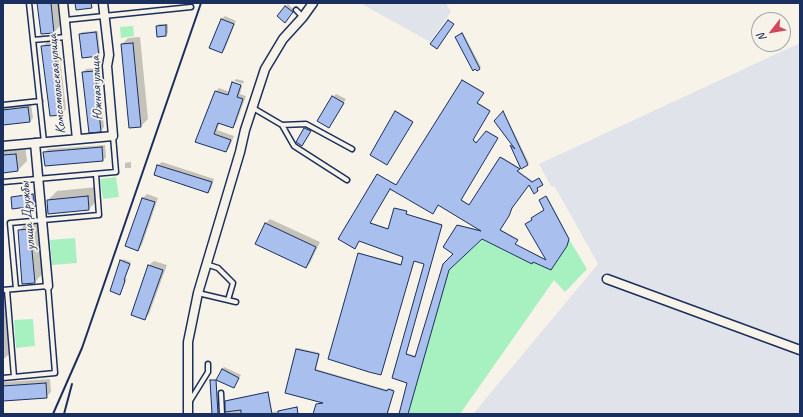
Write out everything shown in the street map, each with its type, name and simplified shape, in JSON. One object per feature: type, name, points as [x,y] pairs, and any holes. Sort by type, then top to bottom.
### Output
[{"type":"street","name":"Комсомольская улица","points":[[3,146],[77,139],[63,3]]},
{"type":"street","name":"Южная улица","points":[[77,139],[113,136],[107,66],[109,55],[103,3]]},
{"type":"street","points":[[188,414],[188,342],[198,293],[206,264],[242,153],[245,130],[265,69],[284,38],[303,17],[313,3]]},
{"type":"street","name":"улица Дружбы","points":[[34,143],[48,286]]},
{"type":"street","points":[[607,279],[800,350]]},
{"type":"lane","points":[[29,3],[44,142]]},
{"type":"lane","points":[[65,20],[191,7]]},
{"type":"lane","points":[[296,10],[303,17]]},
{"type":"lane","points":[[33,40],[66,37]]},
{"type":"lane","points":[[3,105],[40,101]]},
{"type":"lane","points":[[252,108],[282,125],[294,146],[347,180]]},
{"type":"lane","points":[[282,125],[306,124],[352,149]]},
{"type":"lane","points":[[3,182],[116,172],[113,136]]},
{"type":"lane","points":[[16,289],[10,223],[99,215],[96,174]]},
{"type":"lane","points":[[206,264],[218,268],[233,283],[228,300]]},
{"type":"lane","points":[[3,378],[14,377],[55,373],[48,286],[5,290],[14,377]]},
{"type":"lane","points":[[198,293],[236,302]]},
{"type":"lane","points":[[188,404],[208,372],[208,364]]},
{"type":"lane","points":[[221,393],[222,414]]},
{"type":"shaded area","points":[[360,3],[446,3],[451,12],[430,42]]},
{"type":"shaded area","points":[[800,43],[800,414],[473,414],[598,264],[555,187],[551,186],[539,164],[781,52],[791,52],[791,47]]},
{"type":"green space","points":[[133,26],[134,36],[121,38],[120,27]]},
{"type":"green space","points":[[116,177],[119,197],[103,199],[100,179]]},
{"type":"green space","points":[[75,238],[77,263],[52,265],[50,240]]},
{"type":"green space","points":[[482,239],[531,264],[533,262],[551,270],[567,246],[569,239],[587,269],[565,292],[554,280],[460,414],[408,414],[449,270]]},
{"type":"green space","points":[[33,319],[35,346],[16,348],[14,320]]},
{"type":"building","points":[[37,3],[51,3],[54,33],[41,34]]},
{"type":"building","points":[[75,3],[91,3],[92,8],[76,10]]},
{"type":"building","points":[[285,6],[293,12],[285,23],[277,16]]},
{"type":"building","points":[[221,19],[234,24],[222,53],[209,48]]},
{"type":"building","points":[[448,20],[454,24],[437,49],[430,44]]},
{"type":"building","points":[[166,25],[166,36],[157,37],[156,26]]},
{"type":"building","points":[[96,32],[99,56],[82,58],[79,34]]},
{"type":"building","points":[[462,33],[480,69],[477,71],[475,69],[473,71],[455,37]]},
{"type":"building","points":[[133,43],[141,127],[129,128],[121,44]]},
{"type":"building","points":[[54,45],[62,115],[50,116],[41,46]]},
{"type":"building","points":[[95,71],[101,132],[89,133],[82,72]]},
{"type":"building","points":[[462,80],[484,93],[477,103],[490,111],[473,140],[476,143],[486,131],[498,138],[461,200],[469,205],[500,157],[520,169],[517,171],[532,182],[539,178],[543,185],[537,188],[538,191],[534,194],[529,185],[512,208],[500,230],[518,240],[515,244],[546,260],[525,224],[532,220],[531,218],[544,210],[539,200],[546,196],[569,239],[567,246],[551,270],[533,262],[532,264],[482,239],[449,270],[408,414],[399,414],[407,383],[392,378],[424,264],[414,261],[381,375],[328,359],[358,253],[401,265],[403,257],[359,241],[355,249],[338,239],[377,174],[396,185]],"holes":[[[390,189],[433,214],[438,205],[481,231],[457,225],[443,247],[453,254],[443,264],[415,357],[406,354],[442,225],[406,214],[407,211],[394,208],[388,229],[370,223]]]},
{"type":"building","points":[[232,82],[241,85],[237,97],[243,99],[233,128],[218,123],[214,134],[231,140],[226,152],[195,142],[215,91],[228,95]]},
{"type":"building","points":[[332,96],[344,103],[329,128],[317,121]]},
{"type":"building","points":[[28,107],[30,122],[3,125],[3,110]]},
{"type":"building","points":[[395,111],[413,122],[387,165],[370,155]]},
{"type":"building","points":[[503,111],[528,165],[521,169],[510,145],[515,149],[494,121]]},
{"type":"building","points":[[304,128],[311,131],[302,146],[296,142]]},
{"type":"building","points":[[102,147],[103,161],[45,166],[43,152]]},
{"type":"building","points":[[16,154],[18,171],[3,173],[3,155]]},
{"type":"building","points":[[157,165],[212,182],[208,193],[154,175]]},
{"type":"building","points":[[33,194],[35,206],[12,209],[11,197]]},
{"type":"building","points":[[88,196],[89,210],[48,214],[47,200]]},
{"type":"building","points":[[142,198],[155,202],[138,251],[125,246]]},
{"type":"building","points":[[265,223],[316,247],[306,268],[255,244]]},
{"type":"building","points":[[30,229],[35,283],[22,284],[18,230]]},
{"type":"building","points":[[120,260],[130,264],[120,295],[110,291]]},
{"type":"building","points":[[148,265],[163,270],[145,320],[131,315]]},
{"type":"building","points":[[296,349],[319,354],[315,370],[387,391],[388,389],[394,391],[387,414],[313,414],[316,404],[323,403],[285,393]]},
{"type":"building","points":[[222,369],[239,378],[234,388],[216,380]]},
{"type":"building","points":[[210,380],[216,380],[218,414],[212,414]]},
{"type":"building","points":[[46,383],[47,398],[3,401],[3,386]]},
{"type":"building","points":[[268,392],[272,414],[241,414],[241,410],[225,412],[225,401]]},
{"type":"building","points":[[297,407],[298,414],[278,414],[278,411]]},
{"type":"railway","points":[[53,414],[82,348],[201,3]]},
{"type":"railway","points":[[64,414],[72,384]]}]
